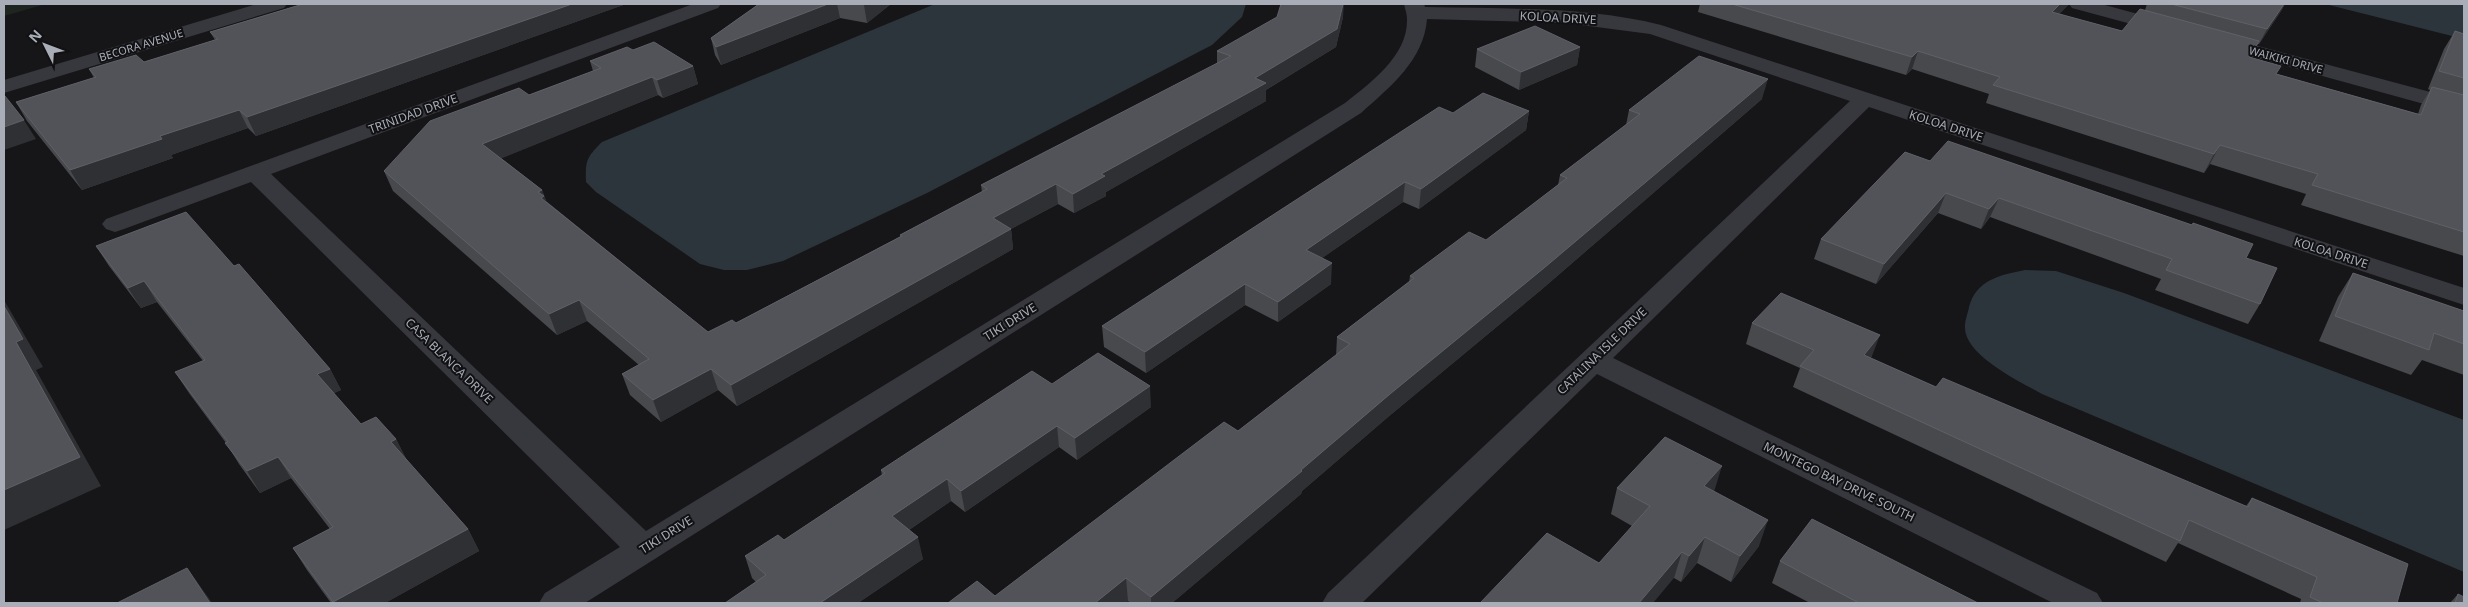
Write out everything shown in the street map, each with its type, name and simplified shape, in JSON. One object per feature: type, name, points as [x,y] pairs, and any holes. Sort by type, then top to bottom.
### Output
[{"type":"street","name":"BECORA AVENUE","points":[[4,87],[277,4]]},
{"type":"street","name":"TRINIDAD DRIVE","points":[[115,224],[711,4]]},
{"type":"street","name":"WAIKIKI DRIVE","points":[[2079,4],[2464,108]]},
{"type":"street","name":"KOLOA DRIVE","points":[[1415,8],[1573,17],[1620,22],[1654,29],[2464,297]]},
{"type":"street","name":"TIKI DRIVE","points":[[557,603],[1353,108],[1380,86],[1401,61],[1415,35],[1415,8]]},
{"type":"street","name":"CATALINA ISLE DRIVE","points":[[1340,603],[1864,99]]},
{"type":"street","name":"CASA BLANCA DRIVE","points":[[255,172],[644,550]]},
{"type":"street","name":"MONTEGO BAY DRIVE SOUTH","points":[[1593,360],[2085,603]]},
{"type":"shaded area","points":[[4,4],[46,4],[4,16]]},
{"type":"shaded area","points":[[935,4],[1246,4],[1242,17],[1212,45],[927,193],[783,261],[747,270],[724,270],[700,264],[596,192],[586,182],[588,159],[602,142]]},
{"type":"shaded area","points":[[2325,4],[2464,4],[2464,39]]},
{"type":"shaded area","points":[[2025,270],[2056,271],[2124,293],[2464,420],[2464,572],[2042,394],[2008,375],[1983,357],[1973,347],[1967,337],[1965,324],[1972,298],[1983,285],[1998,277]]},
{"type":"building","points":[[303,4],[572,4],[247,117],[239,110],[160,136],[162,139],[70,170],[16,102],[96,77],[89,69],[136,55],[144,62],[218,39],[210,32]]},
{"type":"building","points":[[759,4],[828,4],[716,47],[711,38]]},
{"type":"building","points":[[1281,4],[1343,4],[1337,29],[1255,78],[1266,83],[1101,174],[1105,176],[1073,194],[1056,184],[993,218],[1011,229],[731,385],[711,369],[653,400],[622,374],[649,359],[579,300],[549,314],[384,171],[430,121],[519,88],[529,95],[601,68],[590,61],[627,47],[633,50],[654,42],[693,66],[657,80],[652,77],[482,144],[542,190],[538,192],[544,196],[541,198],[708,332],[732,320],[736,323],[902,236],[900,235],[987,189],[981,185],[1231,56],[1217,51],[1277,17]]},
{"type":"building","points":[[1732,4],[2060,4],[2052,12],[2122,31],[2140,9],[2259,41],[2249,57],[2281,66],[2276,74],[2421,115],[2432,87],[2464,95],[2464,232],[2312,185],[2318,174],[2220,145],[2214,154],[1993,85],[2000,77],[1918,51],[1912,57]]},
{"type":"building","points":[[2171,4],[2284,4],[2267,29]]},
{"type":"building","points":[[1535,26],[1580,47],[1521,72],[1477,49]]},
{"type":"building","points":[[2455,31],[2464,34],[2464,78],[2439,71]]},
{"type":"building","points":[[1699,56],[1768,79],[1544,268],[1390,394],[1302,471],[1151,597],[1126,578],[1095,603],[948,603],[977,581],[995,596],[1224,422],[1238,431],[1350,344],[1337,337],[1414,278],[1410,276],[1469,232],[1486,240],[1567,178],[1560,175],[1640,114],[1629,110]]},
{"type":"building","points":[[1483,93],[1529,111],[1421,189],[1405,182],[1306,250],[1332,263],[1278,302],[1245,284],[1145,352],[1102,326],[1439,107],[1453,113]]},
{"type":"building","points":[[5,96],[24,120],[4,127]]},
{"type":"building","points":[[1948,141],[2192,225],[2193,223],[2253,244],[2246,258],[2277,268],[2260,304],[2166,270],[2172,259],[1999,198],[1989,209],[1946,193],[1884,264],[1821,239],[1905,152],[1930,161]]},
{"type":"building","points":[[186,212],[234,266],[239,264],[330,369],[317,374],[361,424],[376,417],[396,439],[391,442],[468,529],[333,602],[293,548],[333,527],[278,457],[247,471],[225,443],[228,442],[175,372],[205,360],[144,281],[128,288],[96,246]]},
{"type":"building","points":[[2353,273],[2464,311],[2464,344],[2434,333],[2429,350],[2335,316]]},
{"type":"building","points":[[1781,293],[1880,335],[1864,355],[1936,387],[1943,378],[2248,507],[2252,498],[2408,564],[2397,603],[2323,603],[2310,597],[2317,577],[2189,520],[2180,541],[1800,366],[1814,350],[1752,323]]},
{"type":"building","points":[[4,306],[23,339],[16,342],[80,457],[4,490]]},
{"type":"building","points":[[1098,353],[1150,386],[1075,438],[1057,426],[961,491],[947,479],[892,516],[918,537],[820,603],[725,603],[766,575],[745,556],[778,535],[784,540],[885,473],[881,470],[1032,371],[1052,384]]},
{"type":"building","points":[[1665,437],[1722,466],[1704,486],[1768,520],[1740,556],[1705,537],[1689,556],[1682,552],[1639,603],[1480,603],[1547,533],[1599,563],[1650,506],[1617,488]]},
{"type":"building","points":[[1812,519],[1978,603],[1859,603],[1780,561]]},
{"type":"building","points":[[187,568],[210,603],[117,603]]},
{"type":"building","points":[[2458,594],[2464,597],[2464,603],[2455,603]]}]
